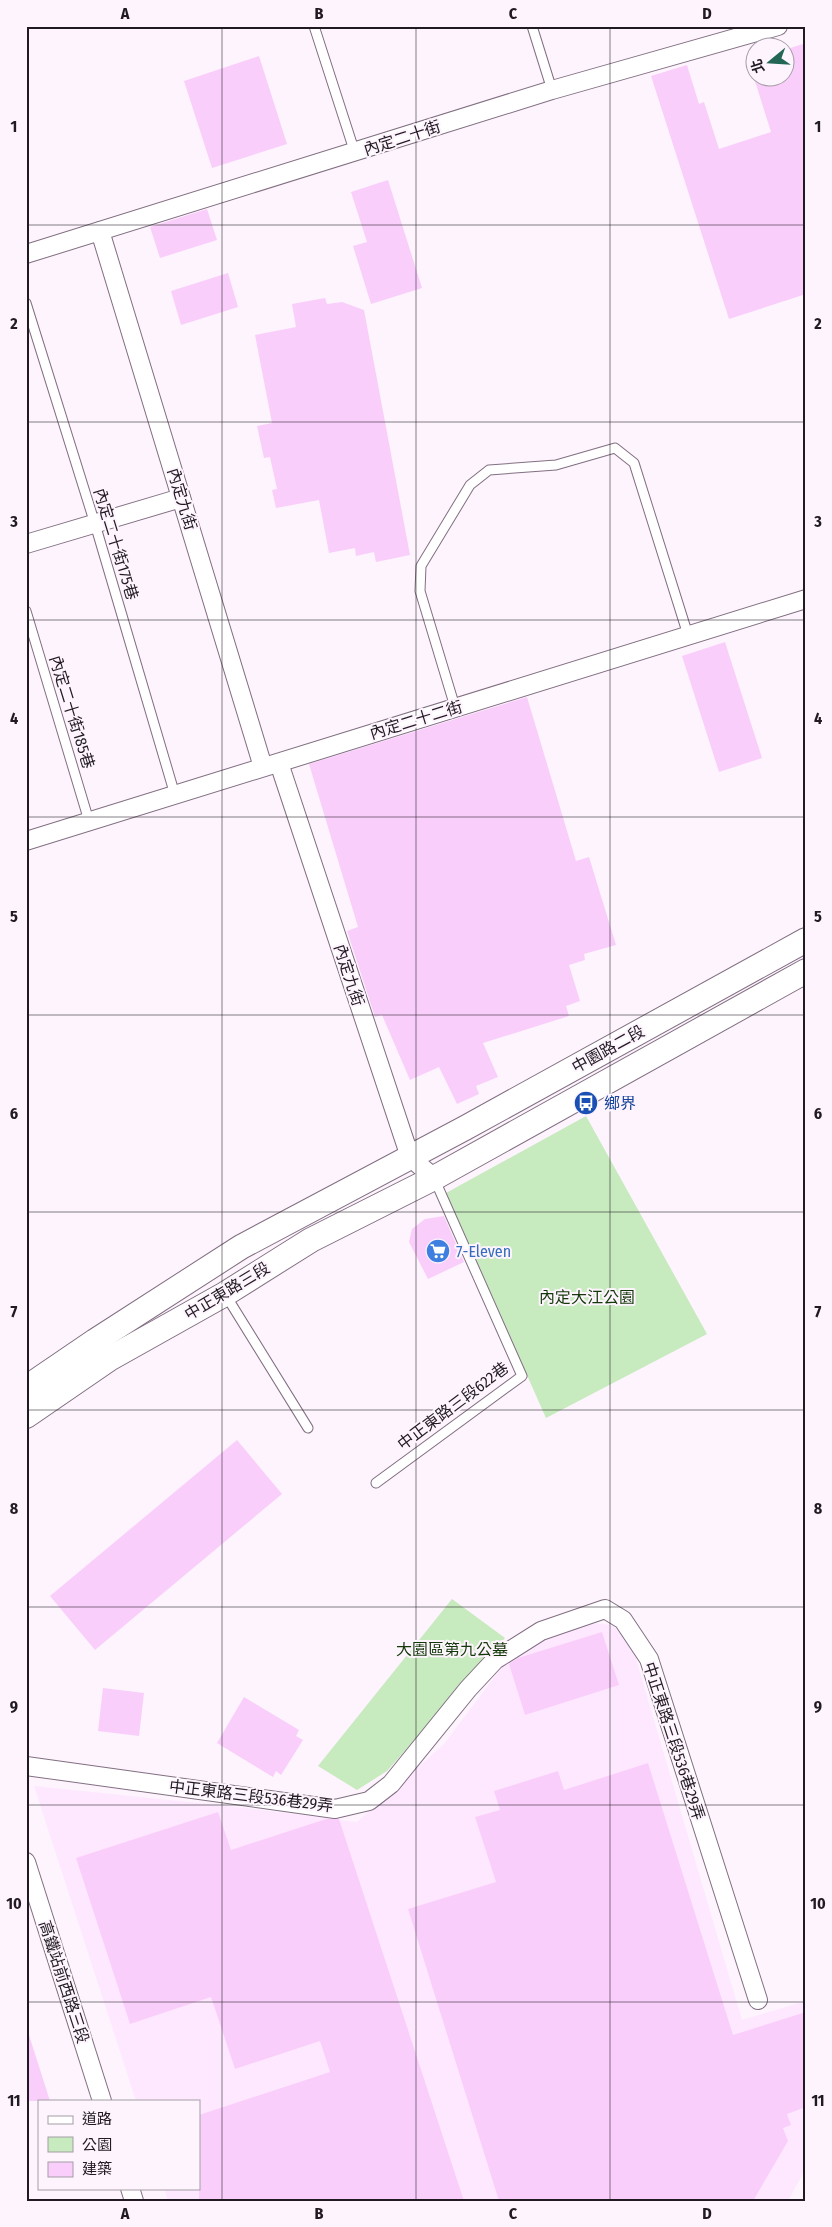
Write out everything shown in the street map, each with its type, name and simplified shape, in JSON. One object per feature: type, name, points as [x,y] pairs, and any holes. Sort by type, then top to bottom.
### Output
[{"type":"main road","name":"中園路二段","points":[[26,1388],[241,1247],[410,1157],[806,940]]},
{"type":"main road","name":"中園路二段","points":[[434,1178],[806,971]]},
{"type":"main road","name":"中正東路三段","points":[[26,1416],[109,1359],[225,1294],[311,1240],[434,1178]]},
{"type":"street","name":"內定二十街","points":[[26,254],[355,153],[552,90],[778,26]]},
{"type":"street","name":"內定九街","points":[[100,231],[182,498],[271,765],[410,1157]]},
{"type":"street","points":[[26,544],[182,498]]},
{"type":"street","name":"內定二十二街","points":[[26,841],[806,599]]},
{"type":"street","points":[[410,1157],[434,1178]]},
{"type":"street","name":"中正東路三段536巷29弄","points":[[26,1766],[334,1809],[369,1801],[391,1784],[468,1688],[495,1660],[541,1631],[605,1609],[623,1620],[649,1659],[758,2000]]},
{"type":"street","name":"高鐵站前西路三段","points":[[26,1862],[102,2100]]},
{"type":"lane","points":[[314,26],[355,153]]},
{"type":"lane","points":[[532,26],[552,90]]},
{"type":"lane","name":"內定二十街175巷","points":[[26,303],[95,524],[175,794]]},
{"type":"lane","points":[[456,708],[420,591],[419,578],[421,566],[470,485],[489,470],[556,465],[615,448],[634,463],[688,635]]},
{"type":"lane","name":"內定二十街185巷","points":[[26,611],[89,821]]},
{"type":"lane","name":"中正東路三段622巷","points":[[376,1483],[522,1376],[434,1178]]},
{"type":"lane","points":[[225,1294],[308,1428]]},
{"type":"shaded area","points":[[592,1623],[612,1625],[632,1645],[742,2020],[806,2001],[806,2168],[788,2201],[168,2201],[165,2190],[200,2190],[200,2100],[136,2100],[34,1786],[246,1808],[357,1822],[444,1744],[502,1667],[524,1648]]},
{"type":"green space","name":"內定大江公園","points":[[586,1116],[707,1334],[546,1418],[446,1193]]},
{"type":"green space","name":"大園區第九公墓","points":[[452,1599],[505,1638],[387,1771],[357,1790],[318,1766]]},
{"type":"building","points":[[806,43],[806,294],[729,319],[651,76],[687,65],[699,104],[704,102],[719,149],[771,132],[757,88],[794,88],[794,47]]},
{"type":"building","points":[[259,56],[287,144],[212,168],[184,81]]},
{"type":"building","points":[[388,180],[422,288],[371,304],[353,246],[367,242],[351,192]]},
{"type":"building","points":[[207,209],[217,240],[160,258],[150,227]]},
{"type":"building","points":[[228,273],[238,307],[181,325],[171,291]]},
{"type":"building","points":[[325,298],[327,304],[342,302],[364,310],[410,555],[376,562],[374,552],[356,556],[355,548],[329,553],[319,500],[276,508],[272,490],[277,489],[270,457],[264,458],[257,426],[272,423],[255,335],[296,327],[292,304]]},
{"type":"building","points":[[725,642],[762,758],[719,772],[682,656]]},
{"type":"building","points":[[527,697],[576,861],[589,857],[616,945],[584,954],[585,960],[569,965],[580,1001],[566,1006],[569,1016],[483,1043],[498,1077],[476,1086],[479,1094],[457,1104],[439,1067],[410,1080],[382,1015],[375,1017],[347,931],[358,927],[309,764]]},
{"type":"building","name":"7-Eleven","points":[[444,1216],[464,1262],[428,1279],[409,1242],[412,1229],[425,1219]]},
{"type":"building","points":[[237,1440],[282,1494],[95,1650],[50,1596]]},
{"type":"building","points":[[602,1632],[619,1685],[525,1715],[509,1664],[518,1658]]},
{"type":"building","points":[[103,1688],[144,1693],[139,1736],[98,1731]]},
{"type":"building","points":[[244,1697],[299,1730],[296,1736],[303,1740],[281,1775],[276,1771],[273,1777],[217,1743]]},
{"type":"building","points":[[648,1763],[733,2035],[806,2012],[806,2107],[787,2114],[791,2125],[783,2128],[788,2141],[753,2201],[499,2201],[408,1909],[496,1882],[475,1817],[500,1810],[494,1791],[558,1771],[564,1790]]},
{"type":"building","points":[[218,1812],[231,1850],[326,1819],[339,1819],[464,2201],[199,2201],[200,2115],[330,2072],[320,2041],[235,2069],[211,1997],[130,2024],[76,1858]]},
{"type":"building","points":[[29,2035],[50,2100],[26,2101],[26,2036]]},
{"type":"place","name":"鄉界","points":[[586,1103]]},
{"type":"place","name":"7-Eleven","points":[[438,1251]]}]
